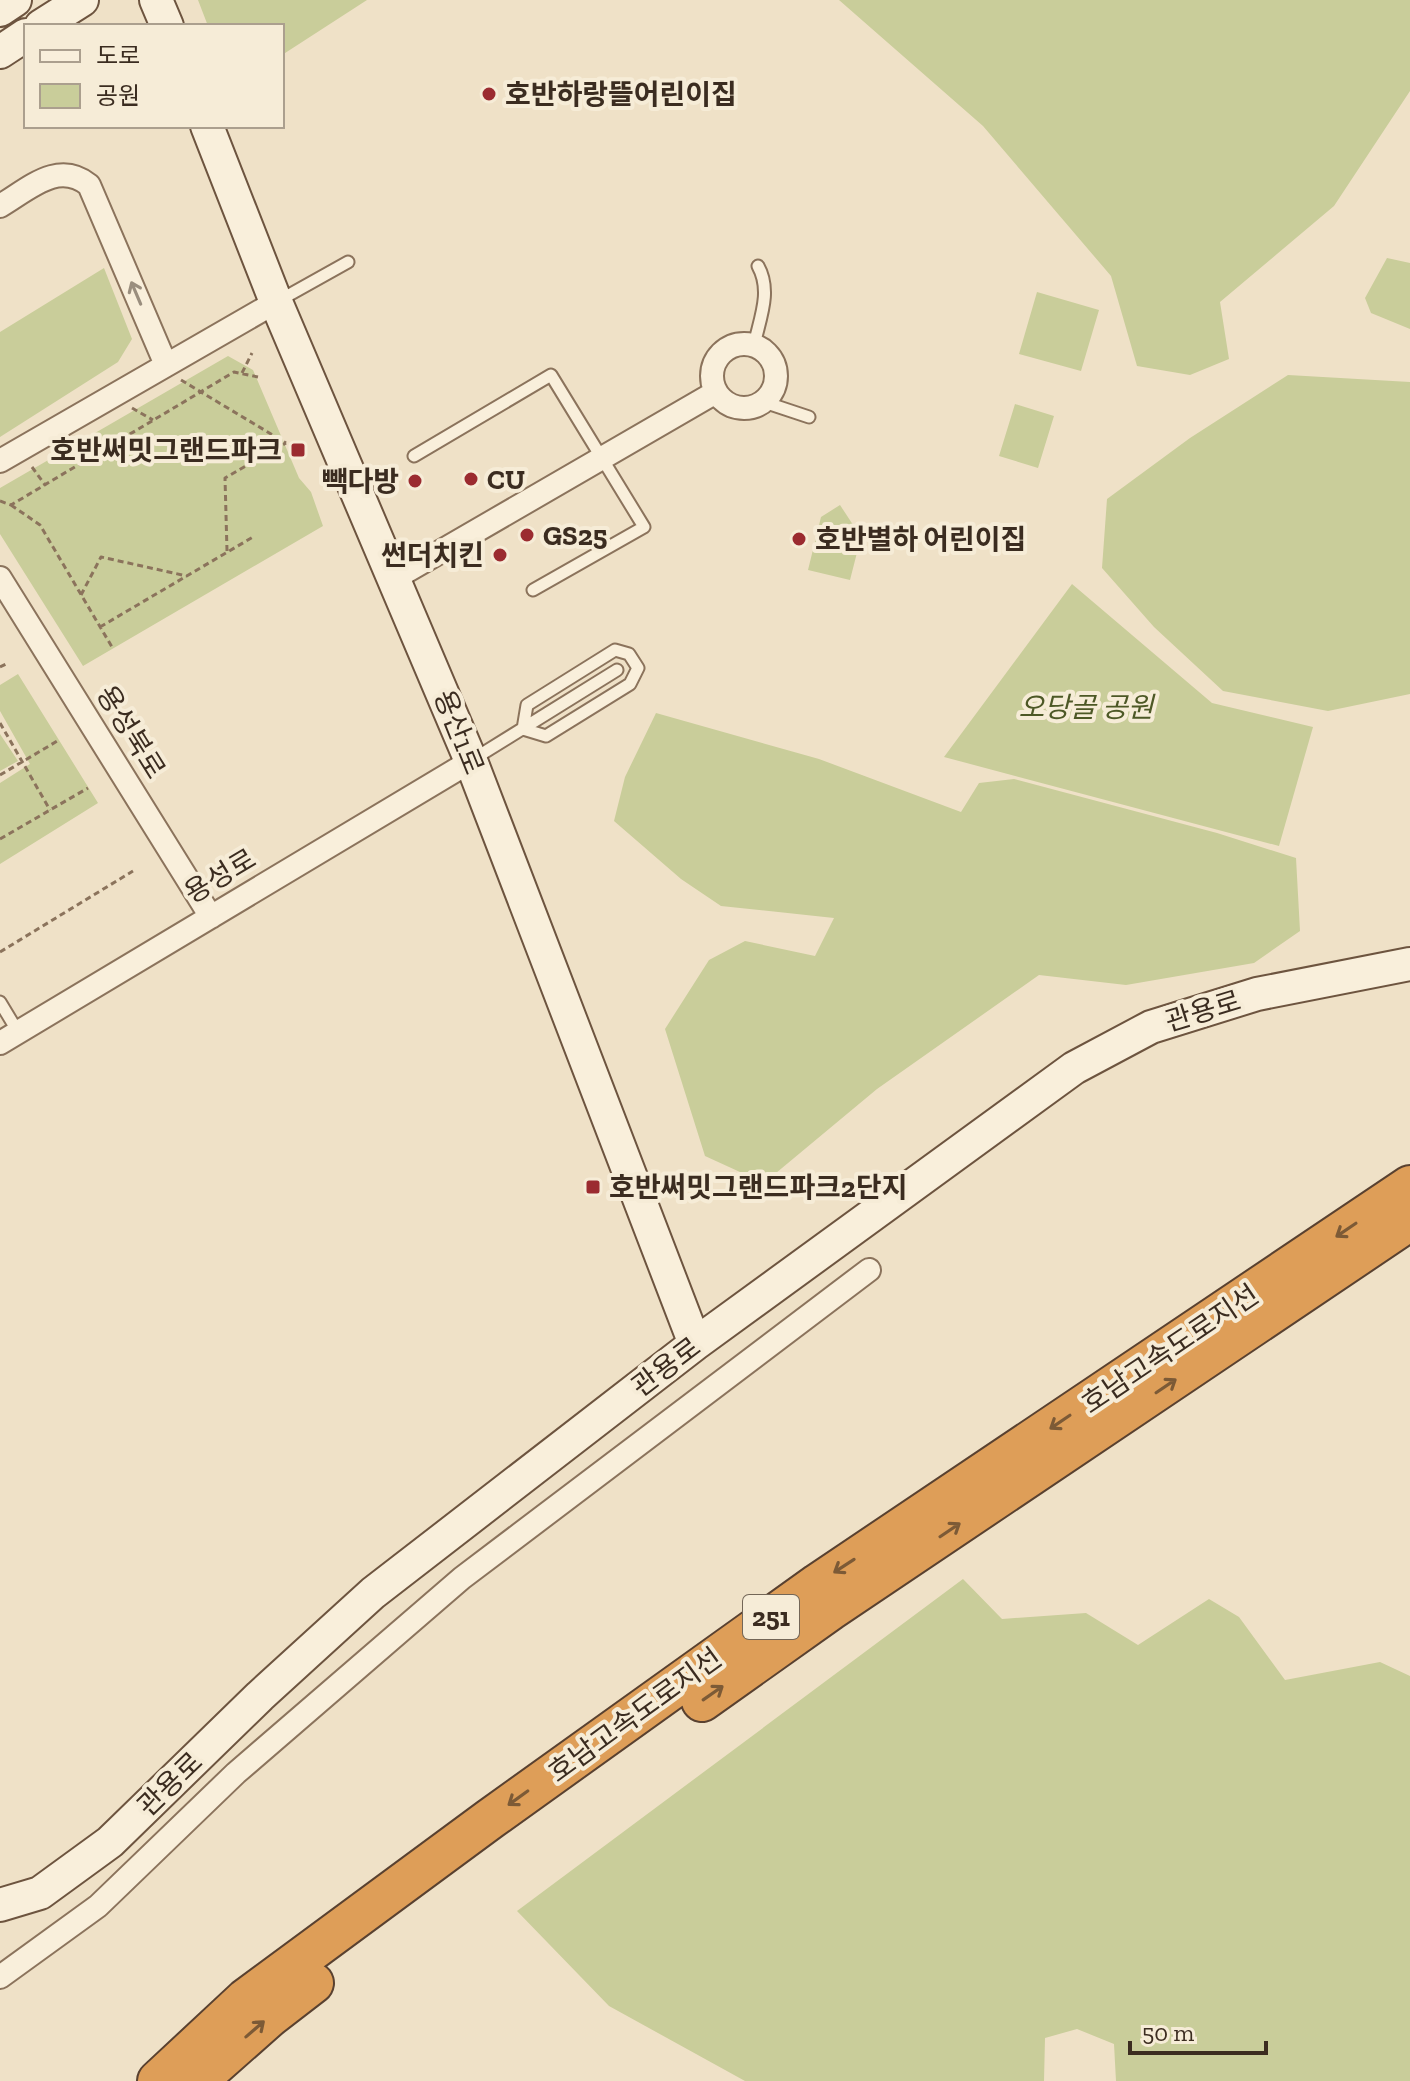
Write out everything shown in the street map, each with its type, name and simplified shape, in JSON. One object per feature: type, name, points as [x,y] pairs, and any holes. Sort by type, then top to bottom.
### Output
[{"type":"highway","name":"호남고속도로지선","points":[[158,2081],[246,1999],[477,1828],[805,1593],[1410,1186]]},
{"type":"highway","name":"호남고속도로지선","points":[[197,2081],[269,2017],[371,1939],[830,1610],[1410,1220]]},
{"type":"main road","points":[[0,10],[15,0]]},
{"type":"main road","points":[[44,24],[82,0]]},
{"type":"main road","points":[[156,0],[166,24]]},
{"type":"main road","points":[[0,52],[24,36]]},
{"type":"main road","name":"용산1로","points":[[208,128],[276,302],[471,761],[695,1344]]},
{"type":"main road","name":"관용로","points":[[0,1905],[40,1893],[110,1842],[260,1696],[373,1593],[695,1344],[1074,1068],[1151,1027],[1257,994],[1410,964]]},
{"type":"street","points":[[0,206],[47,178],[63,173],[77,175],[89,185],[174,373]]},
{"type":"street","points":[[0,461],[174,373],[276,302]]},
{"type":"street","points":[[740,343],[754,345],[768,353],[777,373],[776,384],[764,402],[743,408],[723,401],[716,392],[712,372],[721,353],[740,343]]},
{"type":"street","points":[[395,578],[716,392]]},
{"type":"street","name":"용성북로","points":[[0,578],[211,917]]},
{"type":"street","name":"용성로","points":[[9,1038],[471,761]]},
{"type":"street","points":[[0,1977],[98,1906],[236,1773],[462,1578],[869,1270]]},
{"type":"lane","points":[[276,302],[348,262]]},
{"type":"lane","points":[[754,345],[767,289],[758,266]]},
{"type":"lane","points":[[414,456],[551,375],[644,527],[533,590]]},
{"type":"lane","points":[[764,402],[809,417]]},
{"type":"lane","points":[[615,650],[629,654],[638,668],[630,684],[546,736],[523,729],[527,705],[615,650]]},
{"type":"lane","points":[[471,761],[617,670]]},
{"type":"lane","points":[[0,1002],[9,1038]]},
{"type":"path","points":[[242,373],[252,353]]},
{"type":"path","points":[[11,505],[234,372],[258,377]]},
{"type":"path","points":[[174,373],[286,443],[225,478],[227,552]]},
{"type":"path","points":[[132,408],[153,420]]},
{"type":"path","points":[[32,467],[45,485]]},
{"type":"path","points":[[0,501],[40,525],[112,647]]},
{"type":"path","points":[[100,627],[253,537]]},
{"type":"path","points":[[81,595],[101,557],[187,576]]},
{"type":"path","points":[[0,667],[8,663]]},
{"type":"path","points":[[0,723],[50,810]]},
{"type":"path","points":[[0,775],[59,740]]},
{"type":"path","points":[[0,839],[88,788]]},
{"type":"path","points":[[0,952],[133,871]]},
{"type":"green space","points":[[198,0],[367,0],[284,54],[284,24],[207,24]]},
{"type":"green space","points":[[839,0],[1410,0],[1410,91],[1334,206],[1220,302],[1229,359],[1190,375],[1137,366],[1111,276],[983,126]]},
{"type":"green space","points":[[1387,258],[1410,263],[1410,329],[1371,313],[1365,298]]},
{"type":"green space","points":[[104,268],[132,339],[118,362],[0,437],[0,332]]},
{"type":"green space","points":[[1037,292],[1099,310],[1081,371],[1019,354]]},
{"type":"green space","points":[[228,356],[253,370],[299,478],[311,492],[323,526],[83,666],[0,534],[0,488]]},
{"type":"green space","points":[[1288,375],[1410,382],[1410,694],[1328,711],[1223,691],[1154,627],[1102,568],[1107,499],[1190,438]]},
{"type":"green space","points":[[1015,404],[1054,416],[1038,468],[999,456]]},
{"type":"green space","points":[[840,505],[861,537],[850,580],[808,570],[821,517]]},
{"type":"green space","name":"오당골 공원","points":[[1072,584],[1212,703],[1313,727],[1279,846],[944,757]]},
{"type":"green space","points":[[18,674],[98,803],[0,864],[0,783],[30,764],[0,711],[0,685]]},
{"type":"green space","points":[[656,713],[819,759],[961,812],[979,783],[1014,779],[1217,833],[1296,858],[1300,931],[1254,963],[1126,985],[1039,975],[877,1089],[764,1183],[705,1156],[665,1029],[709,960],[745,941],[815,956],[834,918],[721,906],[681,879],[614,821],[625,777]]},
{"type":"green space","points":[[0,734],[18,761],[0,771]]},
{"type":"green space","points":[[963,1579],[1002,1619],[1086,1613],[1138,1645],[1209,1599],[1239,1617],[1285,1680],[1380,1662],[1410,1676],[1410,2081],[1116,2081],[1114,2044],[1077,2029],[1045,2038],[1044,2081],[745,2081],[609,2006],[517,1911]]},
{"type":"place","name":"호반하랑뜰어린이집","points":[[489,94]]},
{"type":"place","name":"호반써밋그랜드파크","points":[[298,450]]},
{"type":"place","name":"CU","points":[[471,479]]},
{"type":"place","name":"빽다방","points":[[415,481]]},
{"type":"place","name":"GS25","points":[[527,535]]},
{"type":"place","name":"호반별하 어린이집","points":[[799,539]]},
{"type":"place","name":"썬더치킨","points":[[500,555]]},
{"type":"place","name":"호반써밋그랜드파크2단지","points":[[593,1187]]}]
